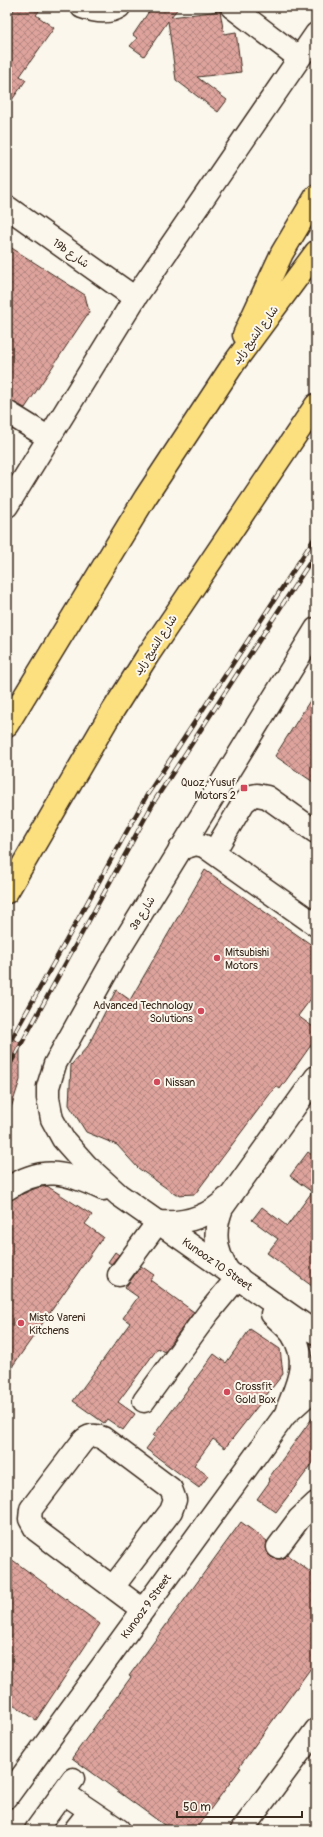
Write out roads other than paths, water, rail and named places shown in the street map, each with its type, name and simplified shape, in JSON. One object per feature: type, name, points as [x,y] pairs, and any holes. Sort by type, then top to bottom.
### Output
[{"type":"highway","points":[[234,363],[248,326],[282,253],[316,196]]},
{"type":"highway","name":"شارع الشيخ زايد","points":[[7,725],[137,510],[234,363],[316,252]]},
{"type":"highway","name":"شارع الشيخ زايد","points":[[7,892],[66,787],[111,713],[148,655],[316,405]]},
{"type":"street","points":[[82,7],[91,10],[111,9]]},
{"type":"street","points":[[232,7],[298,58]]},
{"type":"street","points":[[7,506],[135,298],[298,58],[316,34]]},
{"type":"street","name":"19b شارع","points":[[7,207],[135,298]]},
{"type":"street","points":[[7,412],[45,445]]},
{"type":"street","points":[[7,429],[45,445]]},
{"type":"street","name":"3a شارع","points":[[119,1195],[87,1166],[59,1134],[49,1110],[48,1087],[55,1064],[100,981],[316,629]]},
{"type":"street","points":[[214,852],[247,799],[257,795],[262,795],[271,800],[316,832]]},
{"type":"street","points":[[180,849],[196,844],[204,846],[316,925]]},
{"type":"street","points":[[120,1275],[158,1222],[178,1223],[198,1218],[214,1210],[228,1197],[316,1077]]},
{"type":"street","points":[[7,1189],[27,1178],[52,1173],[77,1177],[119,1195]]},
{"type":"street","name":"Kunooz 10 Street","points":[[119,1195],[316,1333]]},
{"type":"street","points":[[144,1401],[209,1312],[238,1278],[218,1252],[216,1231],[218,1219],[228,1197]]},
{"type":"street","name":"Kunooz 9 Street","points":[[238,1278],[292,1334],[300,1354],[300,1375],[285,1415]]},
{"type":"street","name":"Kunooz 9 Street","points":[[7,1797],[285,1415],[316,1389]]},
{"type":"street","points":[[113,1587],[171,1510],[176,1500],[171,1489],[103,1438],[94,1435],[85,1438],[32,1509],[30,1519],[36,1530],[143,1610]]},
{"type":"street","points":[[278,1547],[299,1518],[316,1503]]},
{"type":"street","points":[[242,1830],[316,1730]]},
{"type":"street","points":[[36,1830],[68,1786],[90,1811],[119,1830]]},
{"type":"street","points":[[75,1830],[90,1811]]},
{"type":"railway","points":[[7,1047],[147,795],[316,536]]},
{"type":"railway","points":[[7,1070],[155,800],[316,553]]},
{"type":"place","name":"Quoz, Yusuf Motors 2","points":[[244,788]]},
{"type":"place","name":"Mitsubishi Motors","points":[[217,958]]},
{"type":"place","name":"Advanced Technology Solutions","points":[[201,1011]]},
{"type":"place","name":"Nissan","points":[[157,1082]]},
{"type":"place","name":"Misto Vareni Kitchens","points":[[21,1323]]},
{"type":"place","name":"Crossfit Gold Box","points":[[227,1392]]}]
